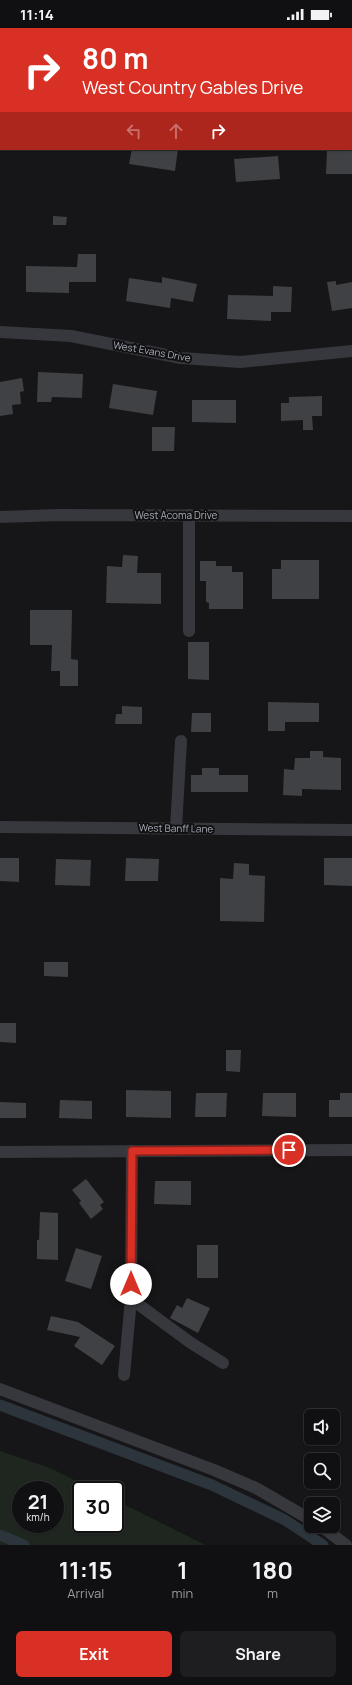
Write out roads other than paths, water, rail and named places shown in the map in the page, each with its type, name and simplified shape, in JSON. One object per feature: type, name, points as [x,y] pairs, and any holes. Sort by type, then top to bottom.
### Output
[{"type":"street","name":"West Evans Drive","points":[[0,332],[71,336],[181,358],[240,362],[352,351]]},
{"type":"street","name":"West Acoma Drive","points":[[0,517],[189,515],[352,516]]},
{"type":"street","points":[[189,515],[189,631]]},
{"type":"street","points":[[176,828],[181,741]]},
{"type":"street","name":"West Banff Lane","points":[[0,827],[352,830]]},
{"type":"street","points":[[0,1152],[352,1150]]},
{"type":"street","points":[[124,1375],[131,1299],[132,1151]]},
{"type":"street","points":[[131,1299],[191,1343],[223,1362]]},
{"type":"street","points":[[0,1389],[214,1470],[256,1488],[304,1516]]},
{"type":"street","points":[[330,1533],[346,1545]]},
{"type":"waterway","points":[[0,1405],[212,1485],[285,1520],[323,1545]]},
{"type":"waterway","points":[[0,1535],[24,1545]]}]
